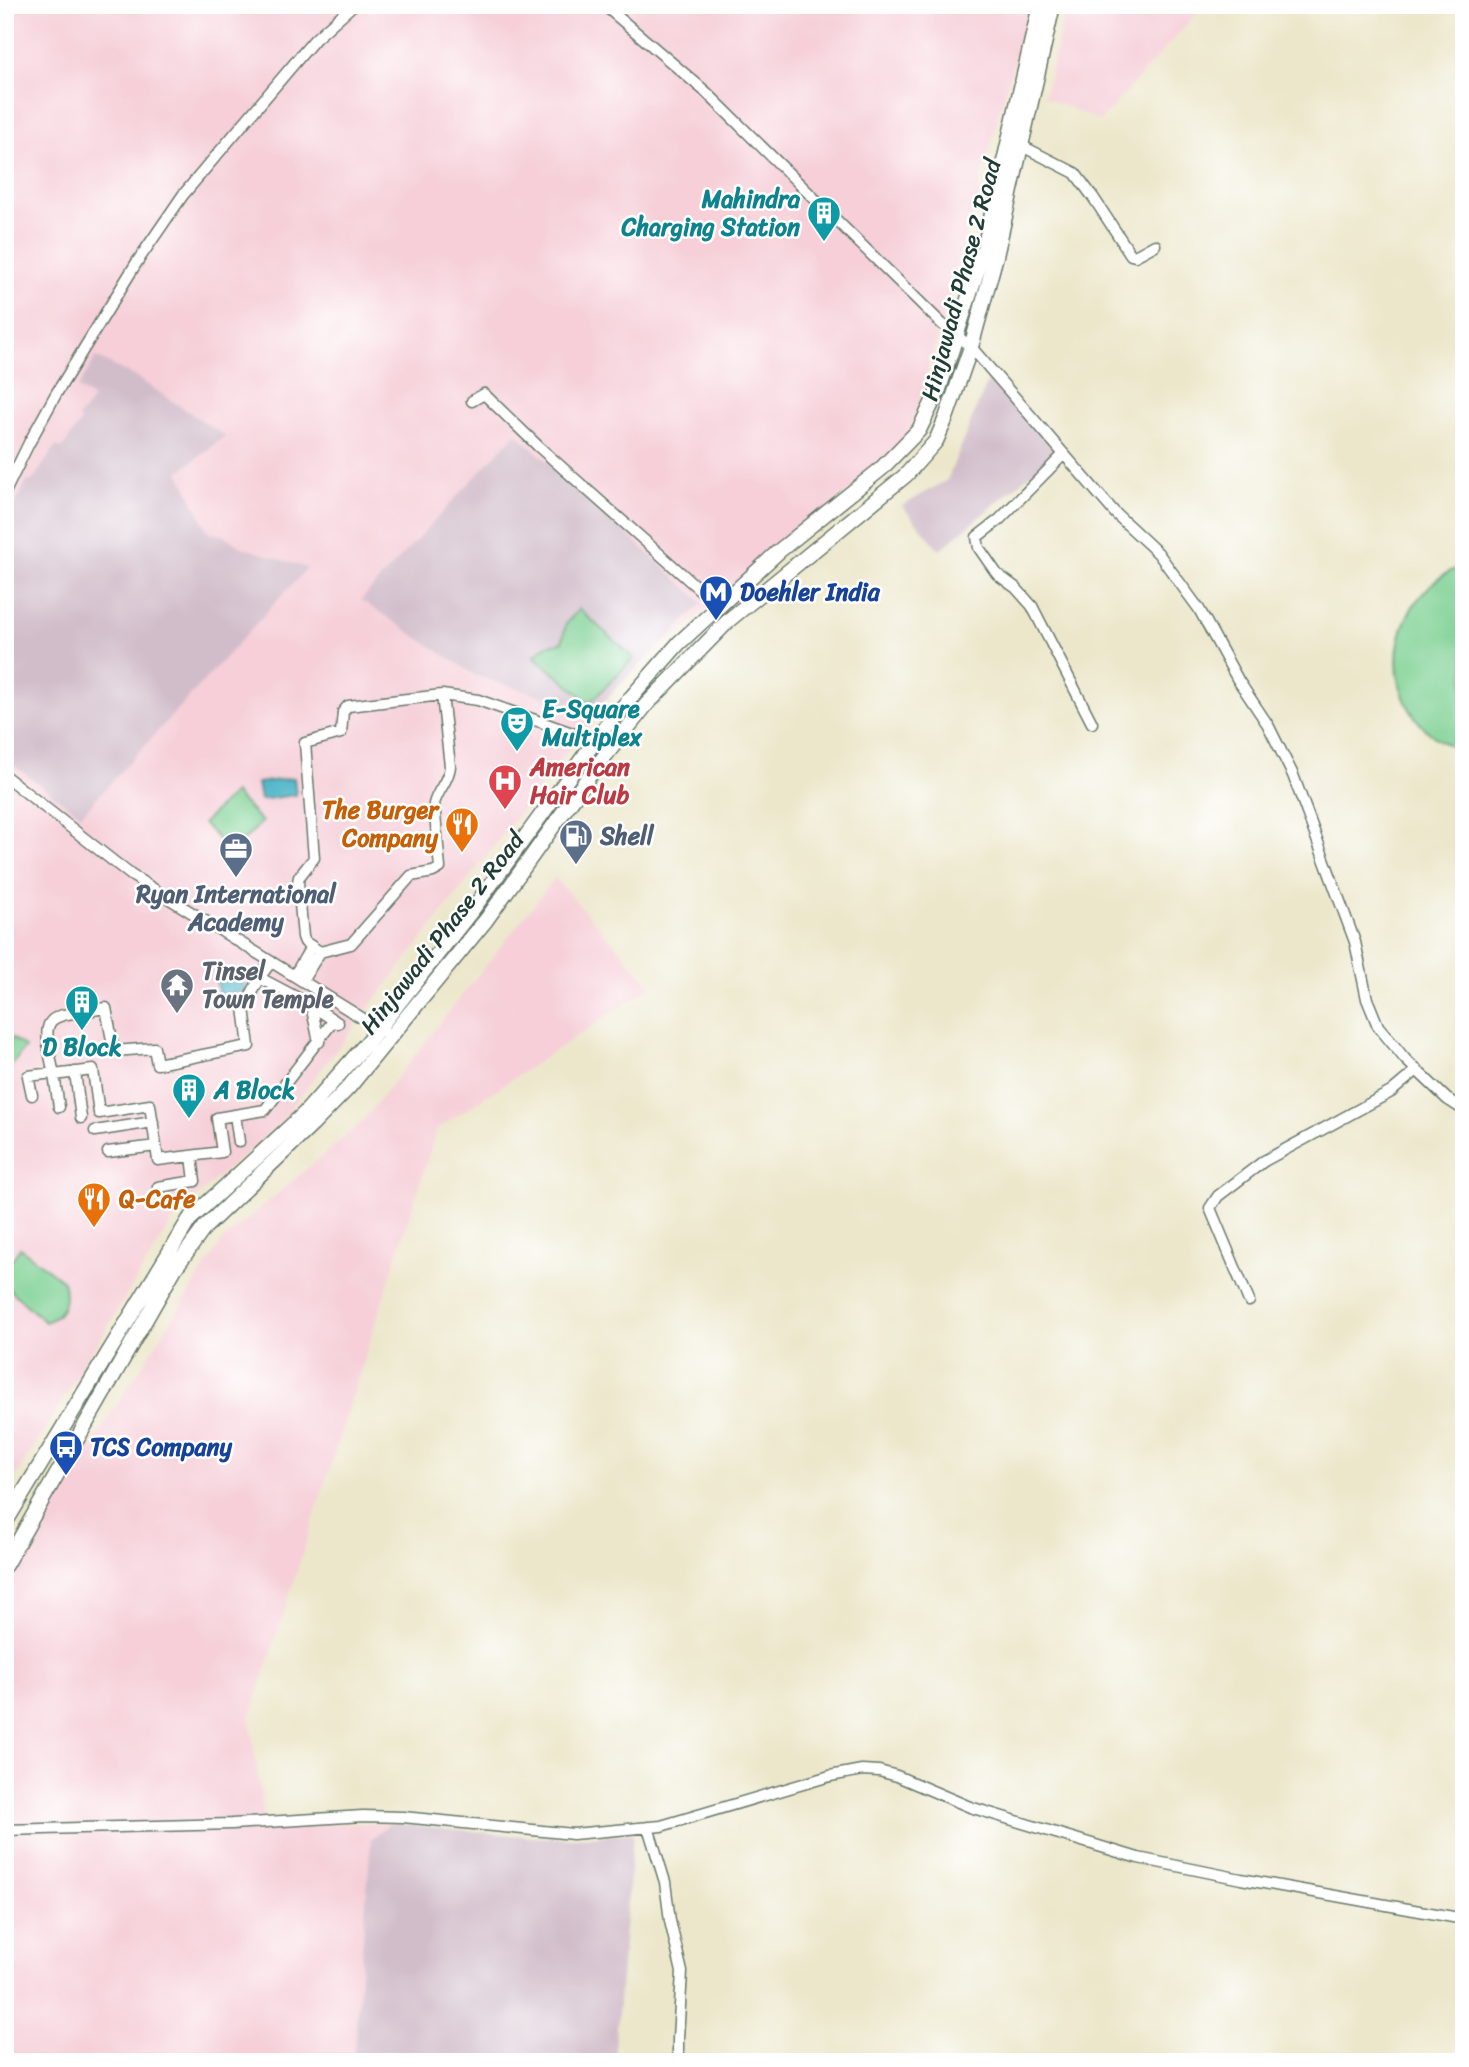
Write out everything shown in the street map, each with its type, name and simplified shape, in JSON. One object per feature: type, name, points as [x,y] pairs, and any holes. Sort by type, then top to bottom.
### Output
[{"type":"main road","name":"Hinjawadi Phase 2 Road","points":[[5,1565],[174,1268],[189,1247],[222,1209],[329,1108],[595,741],[649,675],[717,606],[902,449],[919,430],[930,411],[983,253],[1040,5]]},
{"type":"main road","name":"Hinjawadi Phase 2 Road","points":[[5,1523],[189,1220],[305,1113],[384,1032],[503,898],[619,736],[730,619],[906,475],[936,441],[971,347],[1053,5]]},
{"type":"main road","points":[[717,606],[730,619]]},
{"type":"street","points":[[5,492],[56,394],[137,262],[183,195],[308,46],[353,5]]},
{"type":"street","points":[[604,5],[706,92],[942,324],[971,347],[1115,513],[1158,553],[1199,609],[1237,680],[1268,725],[1293,775],[1355,942],[1367,999],[1378,1026],[1417,1070],[1447,1099],[1464,1110]]},
{"type":"street","points":[[1021,146],[1075,173],[1131,255],[1135,257],[1155,245]]},
{"type":"street","points":[[472,401],[484,394],[539,447],[717,606]]},
{"type":"street","points":[[1064,454],[999,520],[977,537],[979,548],[997,574],[1016,588],[1032,606],[1092,723]]},
{"type":"street","points":[[315,949],[303,937],[298,882],[314,858],[306,742],[341,733],[343,712],[348,706],[442,695],[478,700],[595,741]]},
{"type":"street","points":[[315,949],[351,944],[411,876],[433,873],[440,868],[434,804],[450,766],[442,695]]},
{"type":"street","points":[[5,776],[131,875],[384,1032]]},
{"type":"street","points":[[298,979],[315,949]]},
{"type":"street","points":[[59,1107],[45,1038],[46,1026],[56,1016],[106,1008],[114,1051],[154,1048],[158,1064],[249,1046],[244,1008],[271,962]]},
{"type":"street","points":[[32,1095],[28,1076],[93,1070],[99,1113],[150,1105],[158,1160],[222,1152],[217,1118],[265,1110],[336,1021],[260,978]]},
{"type":"street","points":[[311,1005],[319,1042]]},
{"type":"street","points":[[1250,1301],[1210,1208],[1218,1196],[1264,1161],[1391,1092],[1417,1070]]},
{"type":"street","points":[[75,1072],[81,1118]]},
{"type":"street","points":[[235,1115],[239,1142]]},
{"type":"street","points":[[94,1131],[153,1122]]},
{"type":"street","points":[[108,1152],[156,1146]]},
{"type":"street","points":[[158,1186],[195,1181],[192,1156]]},
{"type":"street","points":[[5,1830],[232,1824],[363,1816],[403,1817],[573,1834],[648,1827],[683,1820],[830,1776],[862,1770],[879,1771],[970,1807],[1107,1850],[1204,1872],[1464,1919]]},
{"type":"street","points":[[648,1827],[663,1874],[682,1972],[678,2038],[678,2052],[682,2062]]},
{"type":"shaded area","points":[[5,5],[1030,5],[978,190],[985,197],[973,210],[908,441],[623,680],[279,1124],[178,1212],[5,1494]]},
{"type":"shaded area","points":[[1067,5],[1204,5],[1100,121],[1044,97]]},
{"type":"shaded area","points":[[96,357],[136,377],[225,436],[179,472],[209,533],[223,535],[239,546],[307,568],[81,815],[5,759],[5,525],[26,482],[32,481],[56,446],[62,449],[81,421],[78,418],[93,399],[78,388]]},
{"type":"shaded area","points":[[991,373],[1058,451],[940,550],[902,506],[947,480]]},
{"type":"shaded area","points":[[516,433],[703,603],[593,711],[476,676],[361,600]]},
{"type":"shaded area","points":[[555,878],[652,986],[437,1129],[250,1719],[265,1825],[390,1823],[371,1839],[353,2062],[5,2062],[5,1579],[223,1240],[361,1123]]},
{"type":"shaded area","points":[[390,1823],[531,1837],[576,1838],[633,1833],[614,2062],[353,2062],[371,1839]]},
{"type":"green space","points":[[1464,566],[1464,751],[1441,741],[1422,726],[1409,708],[1400,686],[1397,664],[1399,640],[1407,618],[1420,597],[1439,578]]},
{"type":"green space","points":[[579,609],[634,658],[590,703],[534,656],[546,646],[562,642],[566,624]]},
{"type":"green space","points":[[234,793],[262,822],[231,853],[203,823]]},
{"type":"green space","points":[[9,1036],[25,1047],[5,1075],[5,1041]]},
{"type":"green space","points":[[20,1248],[63,1281],[63,1307],[57,1316],[45,1322],[5,1285],[5,1269]]},
{"type":"water","points":[[294,778],[296,795],[260,800],[257,783]]},
{"type":"water","points":[[224,972],[226,980],[243,977],[245,991],[219,996],[215,974]]},
{"type":"place","name":"Mahindra Charging Station","points":[[824,243]]},
{"type":"place","name":"Doehler India","points":[[716,622]]},
{"type":"place","name":"E-Square Multiplex","points":[[517,753]]},
{"type":"place","name":"American Hair Club","points":[[505,811]]},
{"type":"place","name":"The Burger Company","points":[[462,854]]},
{"type":"place","name":"Shell","points":[[576,866]]},
{"type":"place","name":"Ryan International Academy","points":[[236,879]]},
{"type":"place","name":"Tinsel Town Temple","points":[[177,1015]]},
{"type":"place","name":"D Block","points":[[82,1032]]},
{"type":"place","name":"A Block","points":[[189,1120]]},
{"type":"place","name":"Q-Cafe","points":[[94,1229]]},
{"type":"place","name":"TCS Company","points":[[66,1477]]}]
